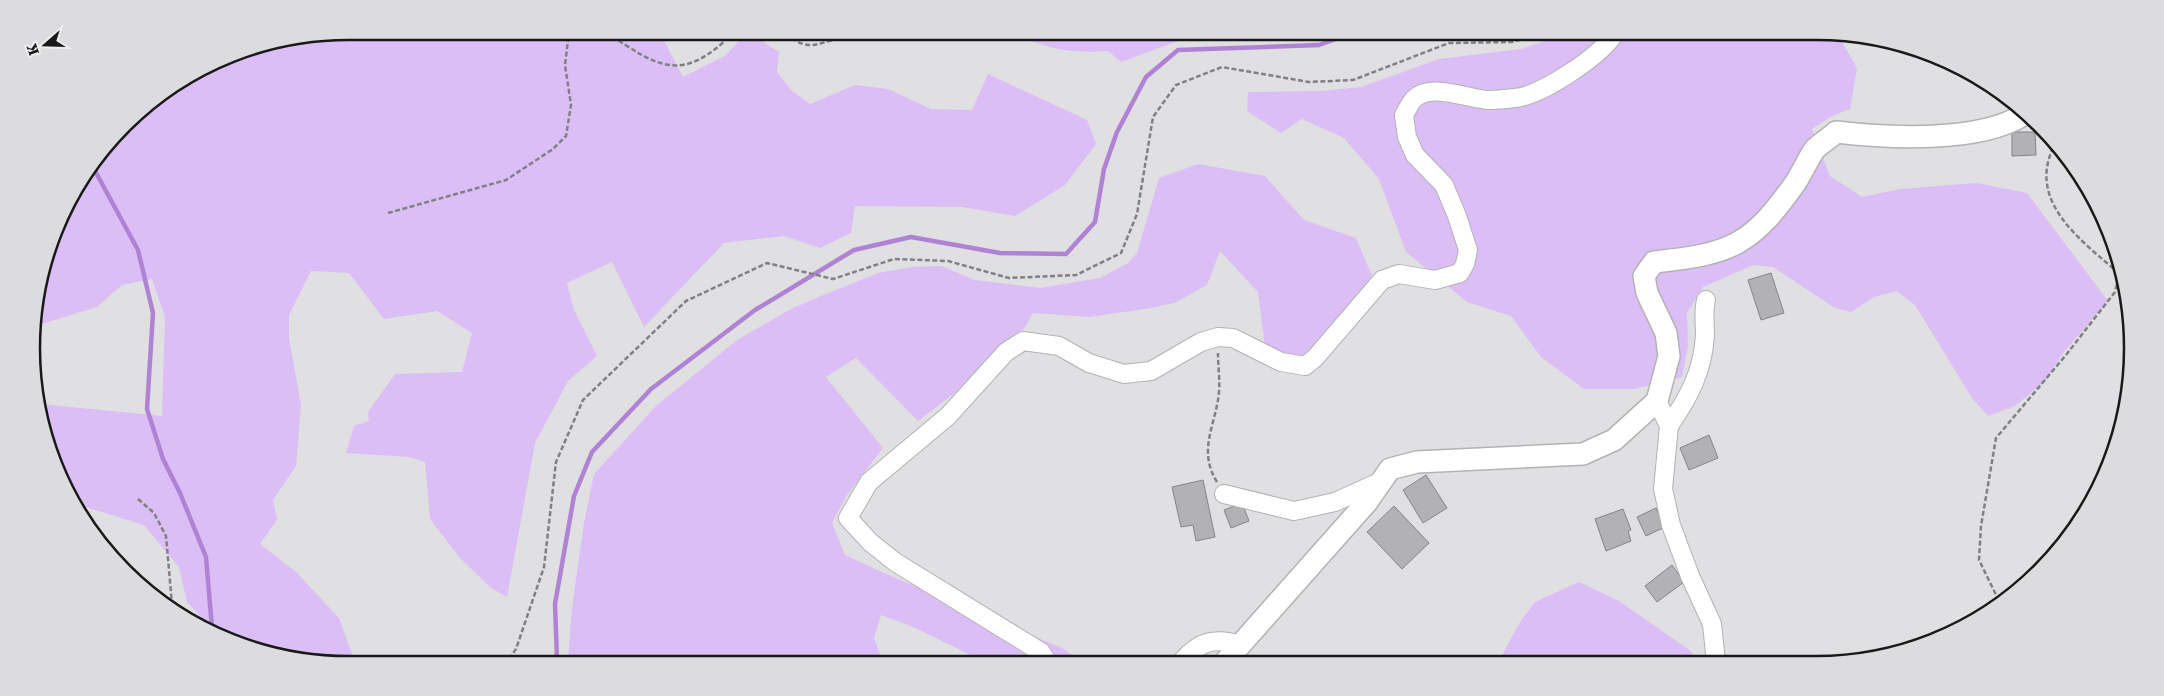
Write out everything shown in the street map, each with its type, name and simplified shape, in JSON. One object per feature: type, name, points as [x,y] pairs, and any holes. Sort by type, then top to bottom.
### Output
[{"type":"street","points":[[1044,656],[1041,652],[895,562],[870,542],[848,518],[869,482],[948,416],[1006,352],[1022,341],[1059,346],[1089,364],[1124,374],[1151,371],[1201,342],[1218,337],[1233,338],[1281,362],[1305,366],[1315,358],[1382,280],[1399,274],[1435,280],[1460,274],[1466,264],[1468,250],[1457,216],[1444,185],[1415,155],[1407,137],[1404,115],[1414,98],[1422,94],[1440,91],[1487,100],[1517,98],[1559,80],[1603,49],[1610,40]]},
{"type":"street","points":[[1230,656],[1303,576],[1384,479],[1390,469],[1417,462],[1583,454],[1614,440],[1657,401],[1669,356],[1666,333],[1647,293],[1644,276],[1654,262],[1692,258],[1722,251],[1749,237],[1776,211],[1806,167],[1814,150],[1836,132],[1867,136],[1939,137],[2008,124],[2020,117]]},
{"type":"street","points":[[1706,300],[1705,336],[1700,372],[1688,399],[1669,426],[1663,489],[1671,525],[1690,576],[1712,624],[1715,656]]},
{"type":"street","points":[[1657,401],[1669,426]]},
{"type":"street","points":[[1224,494],[1294,511],[1335,502],[1384,479]]},
{"type":"street","points":[[1185,656],[1209,641],[1224,639],[1240,645]]},
{"type":"path","points":[[388,213],[506,180],[553,149],[566,136],[571,105],[565,66],[568,40]]},
{"type":"path","points":[[617,40],[634,53],[668,67],[693,62],[715,51],[726,40]]},
{"type":"path","points":[[793,40],[796,43],[819,46],[838,40]]},
{"type":"path","points":[[512,656],[516,649],[544,567],[556,462],[583,400],[686,301],[767,263],[833,279],[894,259],[948,260],[1008,278],[1076,275],[1121,253],[1137,214],[1153,117],[1176,85],[1222,67],[1309,82],[1353,80],[1448,42],[1512,42],[1519,40]]},
{"type":"path","points":[[2052,150],[2046,160],[2046,187],[2058,215],[2114,269]]},
{"type":"path","points":[[1997,597],[1979,560],[1981,526],[1996,438],[2115,292],[2117,284]]},
{"type":"path","points":[[1218,337],[1219,393],[1209,440],[1207,463],[1224,494]]},
{"type":"path","points":[[138,499],[154,513],[166,536],[172,600]]},
{"type":"shaded area","points":[[348,40],[664,40],[683,77],[725,56],[740,40],[762,41],[779,52],[777,72],[792,91],[810,104],[855,85],[888,89],[931,109],[972,110],[988,74],[1087,120],[1096,144],[1065,185],[1015,216],[962,207],[855,206],[851,233],[820,248],[784,236],[724,243],[644,327],[612,262],[567,283],[574,310],[597,356],[568,381],[535,443],[507,597],[491,588],[460,558],[430,519],[425,462],[409,457],[346,453],[354,426],[369,421],[368,412],[395,374],[462,372],[472,333],[437,311],[384,319],[349,273],[311,271],[289,315],[289,338],[301,405],[296,466],[273,500],[277,520],[260,544],[296,572],[339,618],[353,656],[308,653],[268,646],[230,633],[202,619],[187,602],[179,567],[144,525],[84,506],[63,466],[50,428],[45,405],[162,416],[165,317],[152,279],[122,285],[97,307],[41,324],[46,288],[56,249],[81,194],[92,177],[130,130],[177,92],[230,63],[268,50],[288,46]]},
{"type":"shaded area","points":[[1030,40],[1181,40],[1121,62],[1108,51],[1062,50]]},
{"type":"shaded area","points":[[1548,40],[1842,42],[1857,68],[1850,109],[1832,116],[1812,129],[1830,176],[1862,197],[1900,189],[1976,183],[2027,193],[2108,301],[2063,353],[2045,381],[2015,406],[1988,416],[1972,398],[1915,305],[1897,291],[1874,297],[1851,312],[1835,308],[1773,267],[1753,265],[1703,287],[1687,313],[1688,346],[1682,377],[1634,389],[1584,389],[1541,357],[1511,316],[1467,302],[1406,252],[1379,179],[1344,138],[1302,119],[1281,133],[1247,111],[1248,92],[1322,91],[1361,87],[1439,59],[1521,49]]},
{"type":"shaded area","points":[[1198,164],[1265,176],[1304,220],[1356,238],[1372,276],[1313,351],[1293,358],[1265,346],[1258,292],[1220,251],[1207,285],[1174,303],[1090,317],[1033,313],[1024,329],[1007,339],[956,392],[918,421],[856,358],[826,377],[883,448],[847,495],[832,523],[845,555],[1062,648],[1074,656],[973,656],[911,626],[881,615],[874,638],[881,656],[568,656],[572,608],[584,523],[594,474],[656,406],[737,340],[791,309],[821,296],[878,273],[912,267],[941,266],[975,280],[1040,288],[1100,278],[1128,263],[1137,253],[1159,178]]},
{"type":"shaded area","points":[[1579,582],[1619,601],[1692,652],[1693,656],[1502,656],[1520,622],[1535,602]]},
{"type":"building","points":[[2012,132],[2035,132],[2036,155],[2012,156]]},
{"type":"building","points":[[1771,273],[1784,313],[1761,320],[1748,280]]},
{"type":"building","points":[[1709,435],[1718,458],[1689,470],[1680,448]]},
{"type":"building","points":[[1426,475],[1447,508],[1423,523],[1403,490]]},
{"type":"building","points":[[1203,480],[1215,537],[1196,541],[1193,525],[1181,527],[1172,487]]},
{"type":"building","points":[[1242,503],[1249,521],[1231,528],[1224,510]]},
{"type":"building","points":[[1394,506],[1429,543],[1402,569],[1367,532]]},
{"type":"building","points":[[1656,508],[1665,527],[1646,536],[1637,517]]},
{"type":"building","points":[[1623,509],[1631,530],[1628,531],[1631,541],[1606,551],[1595,519]]},
{"type":"building","points":[[1672,565],[1684,582],[1657,602],[1645,586]]},
{"type":"waterway","points":[[557,656],[555,604],[574,496],[592,452],[651,389],[755,310],[854,250],[911,237],[1000,253],[1066,254],[1095,222],[1104,169],[1117,132],[1146,77],[1178,50],[1319,45],[1333,40]]},
{"type":"waterway","points":[[96,172],[138,250],[153,313],[147,409],[163,459],[180,493],[206,557],[212,624]]}]
